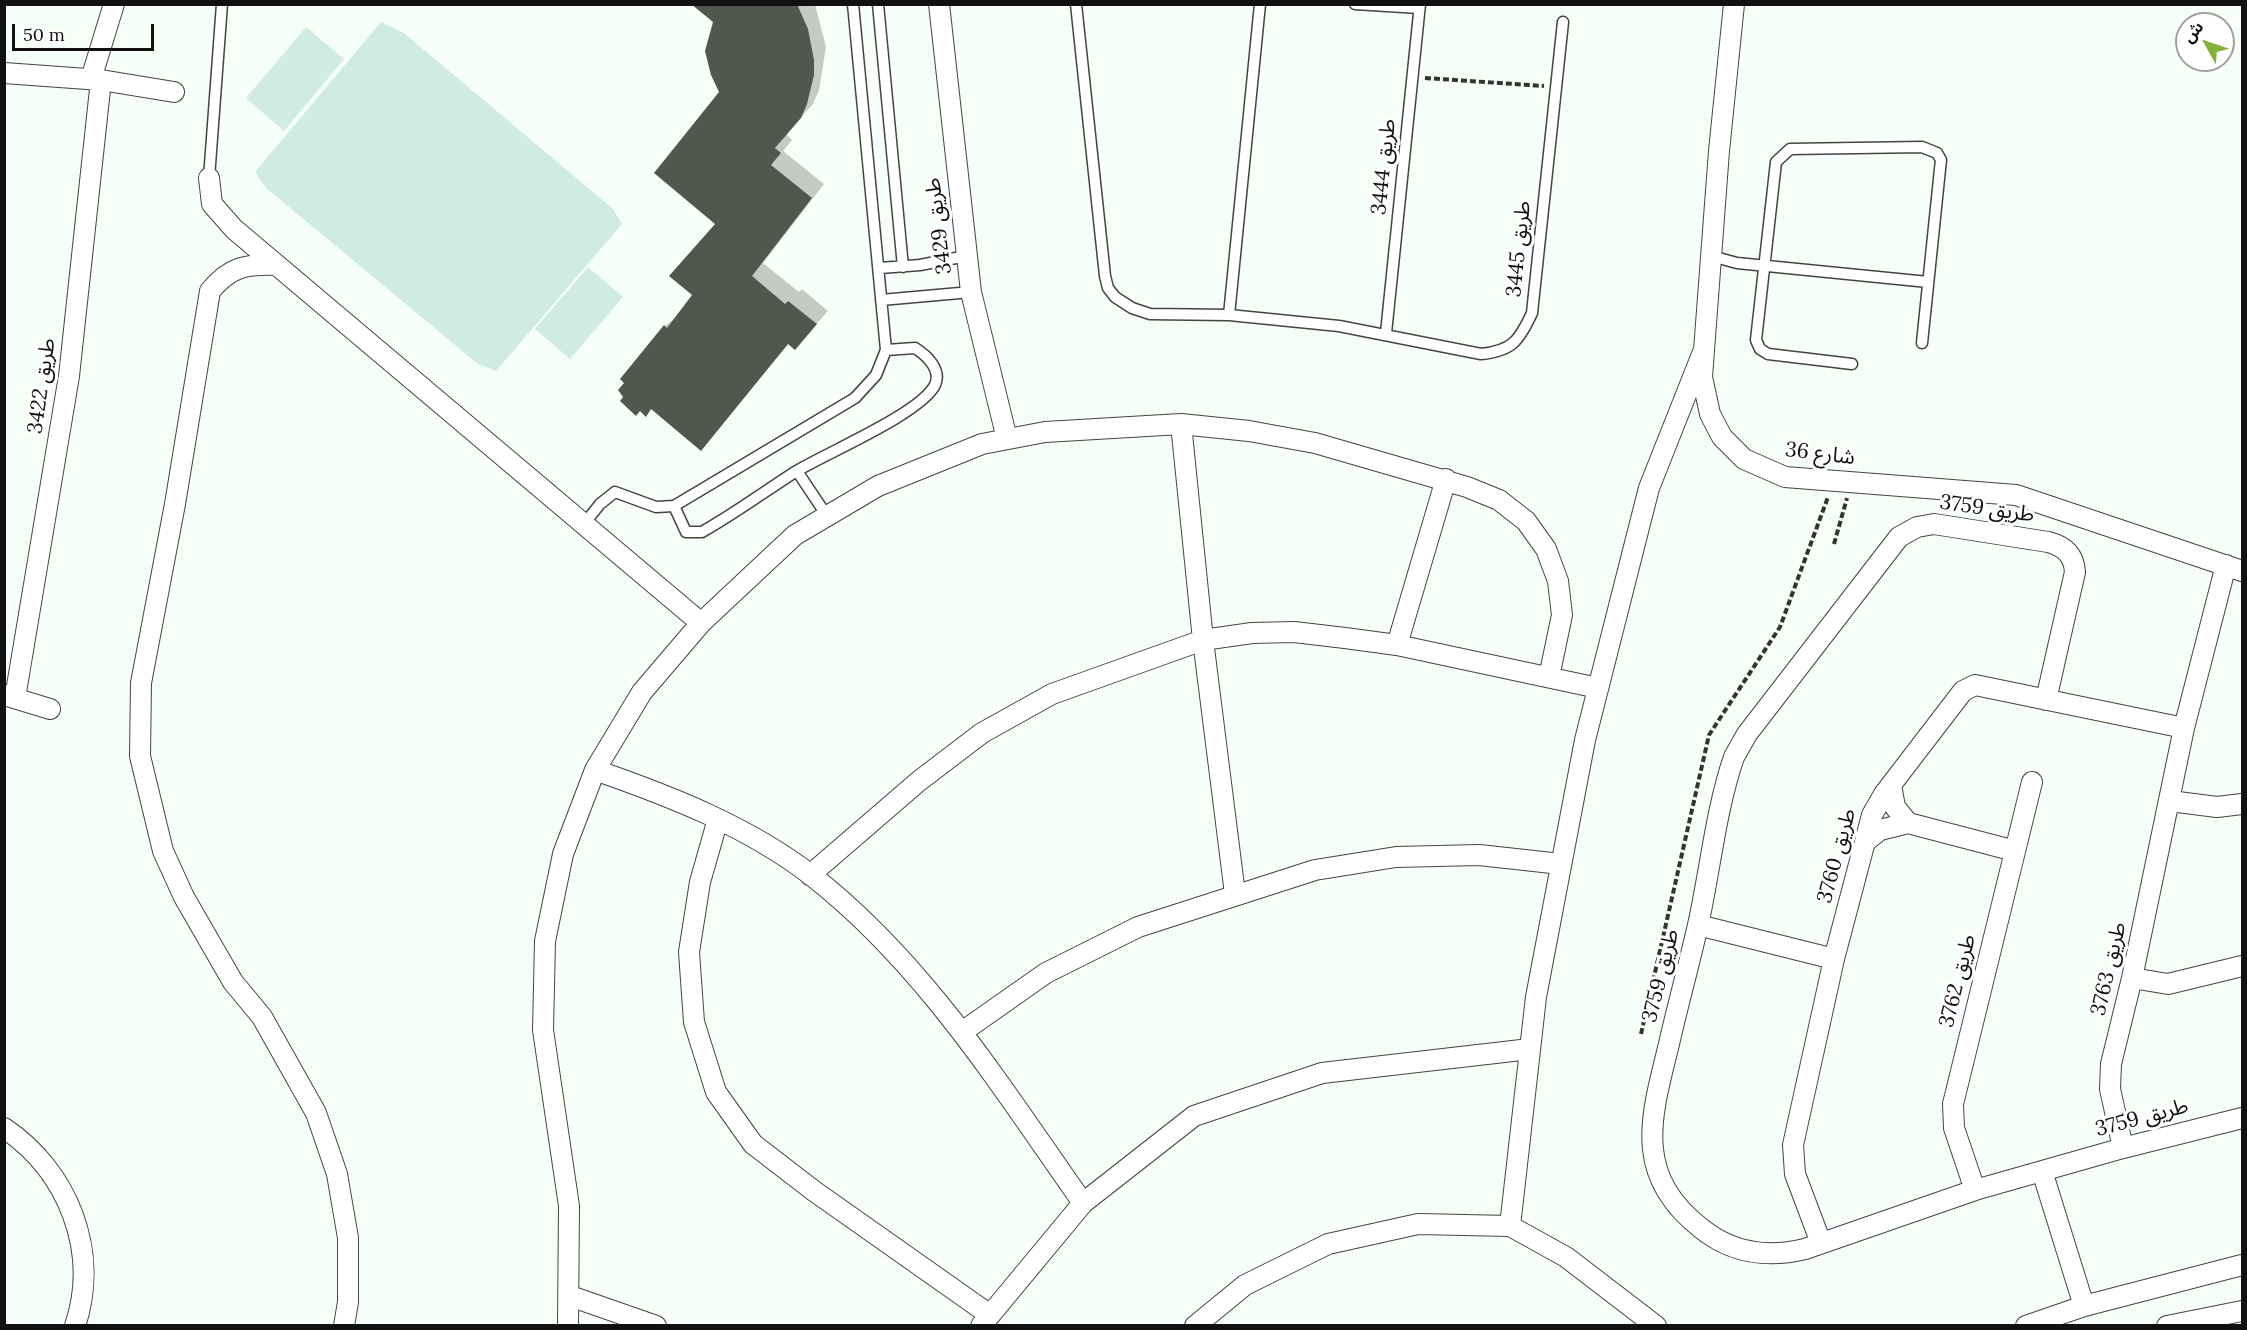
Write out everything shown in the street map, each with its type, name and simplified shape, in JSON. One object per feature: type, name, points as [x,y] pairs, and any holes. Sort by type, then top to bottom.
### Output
[{"type":"street","name":"طريق 3422","points":[[10,697],[69,376],[96,79],[114,4]]},
{"type":"street","name":"طريق 3429","points":[[939,4],[971,292],[1007,439]]},
{"type":"street","name":"شارع 36","points":[[1734,4],[1702,352],[1702,377],[1710,414],[1722,437],[1744,459],[1785,477],[2016,495],[2234,568]]},
{"type":"street","points":[[4,73],[96,79],[174,92]]},
{"type":"street","points":[[209,178],[212,204],[220,215],[276,265],[701,623]]},
{"type":"street","points":[[276,265],[240,268],[224,274],[210,291],[175,504],[141,683],[140,756],[163,851],[184,897],[233,982],[262,1017],[316,1113],[337,1174],[348,1238],[348,1302],[344,1326]]},
{"type":"street","points":[[1510,1226],[1536,997],[1584,740],[1649,488],[1702,352]]},
{"type":"street","points":[[1181,424],[1203,640],[1235,894]]},
{"type":"street","points":[[568,1326],[570,1296],[568,1206],[543,1030],[545,941],[563,854],[595,770],[642,692],[701,623],[795,535],[878,486],[982,444],[1045,432],[1181,424],[1249,431],[1315,443],[1446,479],[1499,500],[1526,521],[1546,549],[1558,581],[1562,615],[1549,678]]},
{"type":"street","points":[[1396,645],[1446,479]]},
{"type":"street","name":"طريق 3759","points":[[2046,700],[2074,572],[2069,553],[2048,542],[1934,524],[1908,531],[1893,544],[1739,746],[1731,767],[1698,925],[1652,1112],[1652,1145],[1660,1177],[1668,1193],[1691,1221],[1732,1247],[1746,1251],[1791,1253],[1975,1190],[2123,1148],[2242,1118]]},
{"type":"street","name":"طريق 3763","points":[[2123,1148],[2112,1102],[2110,1077],[2184,728],[2234,568]]},
{"type":"street","points":[[810,875],[919,781],[982,733],[1052,693],[1203,640],[1252,633],[1294,632],[1396,645],[1598,688]]},
{"type":"street","name":"طريق 3760","points":[[1821,1243],[1795,1174],[1792,1156],[1834,959],[1877,804],[1963,692],[1970,687],[1981,685],[2184,728]]},
{"type":"street","points":[[10,697],[50,709]]},
{"type":"street","points":[[595,770],[659,793],[718,819],[810,875],[867,924],[919,978],[962,1032],[1083,1203]]},
{"type":"street","name":"طريق 3762","points":[[1975,1190],[1954,1128],[1953,1104],[2032,782]]},
{"type":"street","points":[[1891,785],[1895,807],[1908,823]]},
{"type":"street","points":[[2170,801],[2217,807],[2242,804]]},
{"type":"street","points":[[718,819],[700,882],[688,952],[694,1022],[716,1092],[753,1144],[985,1320],[1083,1203],[1194,1116],[1322,1073],[1530,1049]]},
{"type":"street","points":[[1865,842],[1880,830],[1908,823],[2015,851]]},
{"type":"street","points":[[962,1032],[1046,973],[1138,927],[1315,870],[1396,857],[1479,855],[1561,864]]},
{"type":"street","points":[[1698,925],[1834,959]]},
{"type":"street","points":[[2132,978],[2168,984],[2242,966]]},
{"type":"street","points":[[4,1128],[22,1140],[48,1167],[68,1199],[80,1235],[85,1272],[81,1310],[75,1326]]},
{"type":"street","points":[[2042,1172],[2084,1306]]},
{"type":"street","points":[[1196,1326],[1245,1285],[1328,1244],[1418,1224],[1510,1226],[1566,1257],[1656,1326]]},
{"type":"street","points":[[2026,1326],[2084,1306],[2242,1265]]},
{"type":"street","points":[[570,1296],[656,1326]]},
{"type":"street","points":[[2167,1326],[2242,1311]]},
{"type":"lane","points":[[209,178],[222,4]]},
{"type":"lane","points":[[584,524],[600,504],[615,492],[656,507],[674,506],[855,398],[876,375],[886,350],[880,268],[853,4]]},
{"type":"lane","points":[[878,4],[903,267]]},
{"type":"lane","name":"طريق 3445","points":[[1076,4],[1104,276],[1108,288],[1132,308],[1150,314],[1229,315],[1386,333],[1481,354],[1501,352],[1513,344],[1523,332],[1532,314],[1563,22]]},
{"type":"lane","points":[[1229,315],[1260,4]]},
{"type":"lane","points":[[1355,4],[1419,6]]},
{"type":"lane","name":"طريق 3444","points":[[1386,333],[1419,6]]},
{"type":"lane","points":[[1852,364],[1768,354],[1760,349],[1756,340],[1776,162],[1790,149],[1930,148],[1937,153],[1941,160],[1922,343]]},
{"type":"lane","points":[[880,268],[903,267],[966,256]]},
{"type":"lane","points":[[1711,256],[1766,266],[1928,282]]},
{"type":"lane","points":[[881,300],[971,292]]},
{"type":"lane","points":[[674,506],[687,532],[702,532],[797,471],[919,404],[935,383],[936,376],[924,354],[915,348],[905,346],[886,350]]},
{"type":"lane","points":[[797,471],[827,516]]},
{"type":"path","points":[[1413,77],[1556,87]]},
{"type":"path","points":[[1834,544],[1851,483]]},
{"type":"shaded area","points":[[381,22],[404,33],[612,208],[622,224],[496,371],[478,364],[266,188],[255,172]]},
{"type":"shaded area","points":[[306,27],[344,59],[284,131],[246,98]]},
{"type":"shaded area","points":[[588,267],[623,297],[570,359],[535,329]]},
{"type":"building","points":[[691,4],[797,4],[808,29],[814,60],[814,75],[807,104],[801,118],[775,148],[781,153],[771,165],[812,198],[752,276],[785,304],[788,301],[817,324],[795,350],[788,344],[701,451],[651,409],[646,417],[640,411],[636,416],[620,401],[623,397],[618,390],[624,383],[620,379],[664,325],[667,328],[692,295],[669,276],[715,224],[654,173],[719,92],[711,75],[705,51],[713,22]]}]
